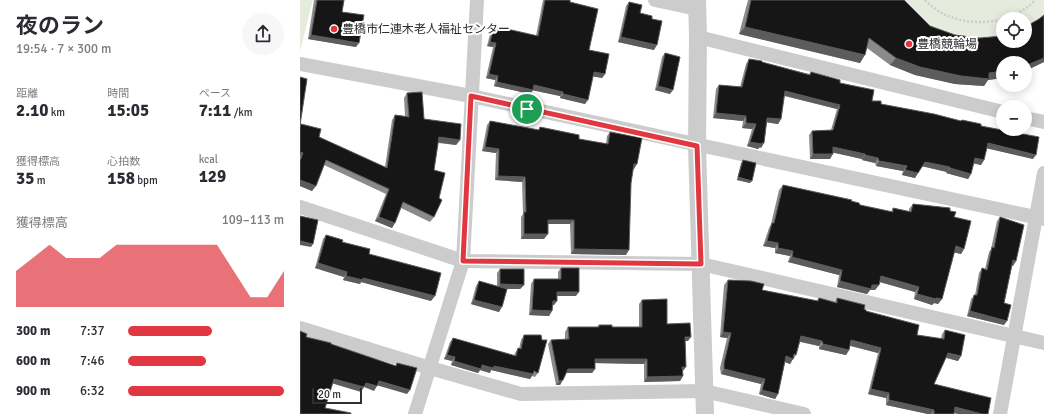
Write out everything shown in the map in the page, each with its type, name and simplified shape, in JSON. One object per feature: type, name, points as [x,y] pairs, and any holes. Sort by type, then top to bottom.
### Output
[{"type":"street","points":[[414,414],[430,368],[463,261],[477,0]]},
{"type":"street","points":[[655,0],[697,5],[697,146],[705,414]]},
{"type":"street","points":[[698,36],[996,110]]},
{"type":"street","points":[[300,64],[471,96],[697,146],[1040,218]]},
{"type":"street","points":[[1032,119],[1044,122]]},
{"type":"street","points":[[1000,414],[1040,218],[1044,173]]},
{"type":"street","points":[[300,207],[463,261],[701,264],[1044,343]]},
{"type":"street","points":[[300,328],[521,394],[704,391],[804,414]]},
{"type":"path","points":[[925,0],[938,11],[964,21],[978,23],[996,21]]},
{"type":"path","points":[[1021,12],[1036,0]]},
{"type":"shaded area","points":[[300,0],[313,0],[300,51]]},
{"type":"shaded area","points":[[891,0],[1044,0],[1044,18],[1032,27],[1032,12],[996,12],[996,41],[950,43]]},
{"type":"building","name":"豊橋市仁連木老人福祉センター","points":[[317,0],[344,0],[342,12],[364,15],[359,43],[311,35]]},
{"type":"building","points":[[545,0],[570,0],[570,2],[598,9],[589,50],[609,54],[605,74],[594,72],[588,100],[534,85],[533,90],[497,82],[498,76],[489,74],[496,43],[490,42],[494,26],[538,36]]},
{"type":"building","points":[[751,0],[904,0],[930,26],[955,35],[979,38],[996,37],[996,48],[1032,48],[1032,23],[1044,15],[1044,58],[1032,63],[1032,56],[996,56],[996,72],[989,73],[989,79],[961,76],[920,67],[896,58],[869,38],[865,55],[745,27]]},
{"type":"building","points":[[629,2],[642,5],[640,13],[652,16],[652,19],[662,21],[657,45],[621,37]]},
{"type":"building","points":[[665,53],[680,57],[673,90],[658,86]]},
{"type":"building","points":[[749,59],[762,61],[810,75],[811,72],[840,80],[840,83],[874,90],[872,101],[881,101],[881,104],[981,124],[981,126],[996,129],[996,136],[1039,137],[1036,155],[988,143],[984,160],[975,158],[971,174],[950,167],[925,162],[918,173],[905,170],[907,166],[879,161],[878,158],[865,154],[833,147],[833,154],[813,154],[812,131],[833,130],[840,105],[785,91],[781,119],[767,118],[764,143],[750,142],[756,124],[746,123],[746,116],[716,113],[719,85],[742,87]]},
{"type":"building","points":[[300,77],[307,79],[300,125]]},
{"type":"building","points":[[422,92],[424,119],[461,124],[460,140],[439,137],[434,170],[445,173],[439,198],[442,200],[434,217],[403,202],[395,223],[379,217],[389,189],[326,160],[316,186],[300,180],[300,161],[303,153],[300,152],[301,124],[321,129],[319,137],[387,168],[395,115],[409,117],[407,93]]},
{"type":"building","points":[[490,121],[539,130],[540,127],[579,135],[579,139],[608,144],[610,132],[642,138],[637,164],[634,164],[631,183],[629,250],[574,249],[574,220],[548,220],[548,234],[524,234],[524,212],[526,212],[525,177],[498,176],[499,149],[485,147]]},
{"type":"building","points":[[743,160],[756,163],[752,181],[738,177]]},
{"type":"building","points":[[783,185],[852,200],[851,201],[859,203],[860,205],[893,212],[893,208],[911,212],[913,204],[950,208],[950,211],[956,212],[954,217],[971,221],[964,249],[956,246],[942,299],[917,294],[919,287],[881,276],[879,285],[872,285],[871,289],[840,281],[842,270],[792,257],[793,251],[778,248],[778,243],[767,241],[772,223],[774,223]]},
{"type":"building","points":[[300,216],[318,220],[313,244],[300,241]]},
{"type":"building","points":[[1000,217],[1024,225],[1016,261],[1013,260],[1004,303],[1011,305],[1007,321],[970,311],[974,295],[977,295],[982,268],[987,270],[992,247],[994,248]]},
{"type":"building","points":[[326,235],[343,240],[342,242],[370,249],[369,254],[441,273],[435,296],[363,278],[363,280],[346,276],[347,272],[318,263]]},
{"type":"building","points":[[561,268],[579,268],[579,292],[557,292],[557,301],[553,301],[552,311],[532,310],[534,279],[561,279]]},
{"type":"building","points":[[500,269],[524,269],[524,285],[500,284]]},
{"type":"building","points":[[728,280],[751,281],[764,284],[762,290],[818,301],[819,298],[837,303],[837,298],[865,305],[864,309],[866,311],[919,325],[917,335],[944,339],[945,330],[965,335],[961,356],[948,353],[934,384],[991,398],[988,414],[982,414],[955,407],[954,414],[934,414],[934,410],[889,400],[889,393],[871,389],[881,348],[851,340],[849,350],[823,344],[822,341],[801,336],[796,355],[794,354],[793,359],[786,356],[778,394],[762,390],[765,379],[724,369],[731,333],[723,332]]},
{"type":"building","points":[[479,281],[507,289],[502,307],[474,300]]},
{"type":"building","points":[[667,299],[667,324],[690,323],[691,337],[685,337],[686,367],[682,367],[683,376],[647,377],[647,359],[595,359],[595,369],[568,369],[563,380],[559,381],[551,340],[569,339],[568,327],[599,327],[599,325],[612,325],[612,327],[642,327],[642,300]]},
{"type":"building","points":[[300,331],[307,334],[306,337],[331,343],[396,366],[397,363],[417,368],[410,390],[379,381],[377,386],[366,383],[364,387],[334,379],[325,408],[351,414],[300,414]]},
{"type":"building","points":[[524,335],[541,335],[542,340],[547,340],[538,373],[534,371],[533,374],[482,365],[481,369],[454,361],[455,357],[447,355],[453,338],[516,356],[518,348],[521,349]]},
{"type":"place","name":"豊橋市仁連木老人福祉センター","points":[[334,29]]},
{"type":"place","name":"豊橋競輪場","points":[[909,44]]},
{"type":"route","points":[[471,96],[527,109],[697,146],[701,264],[463,261],[471,96]]}]
